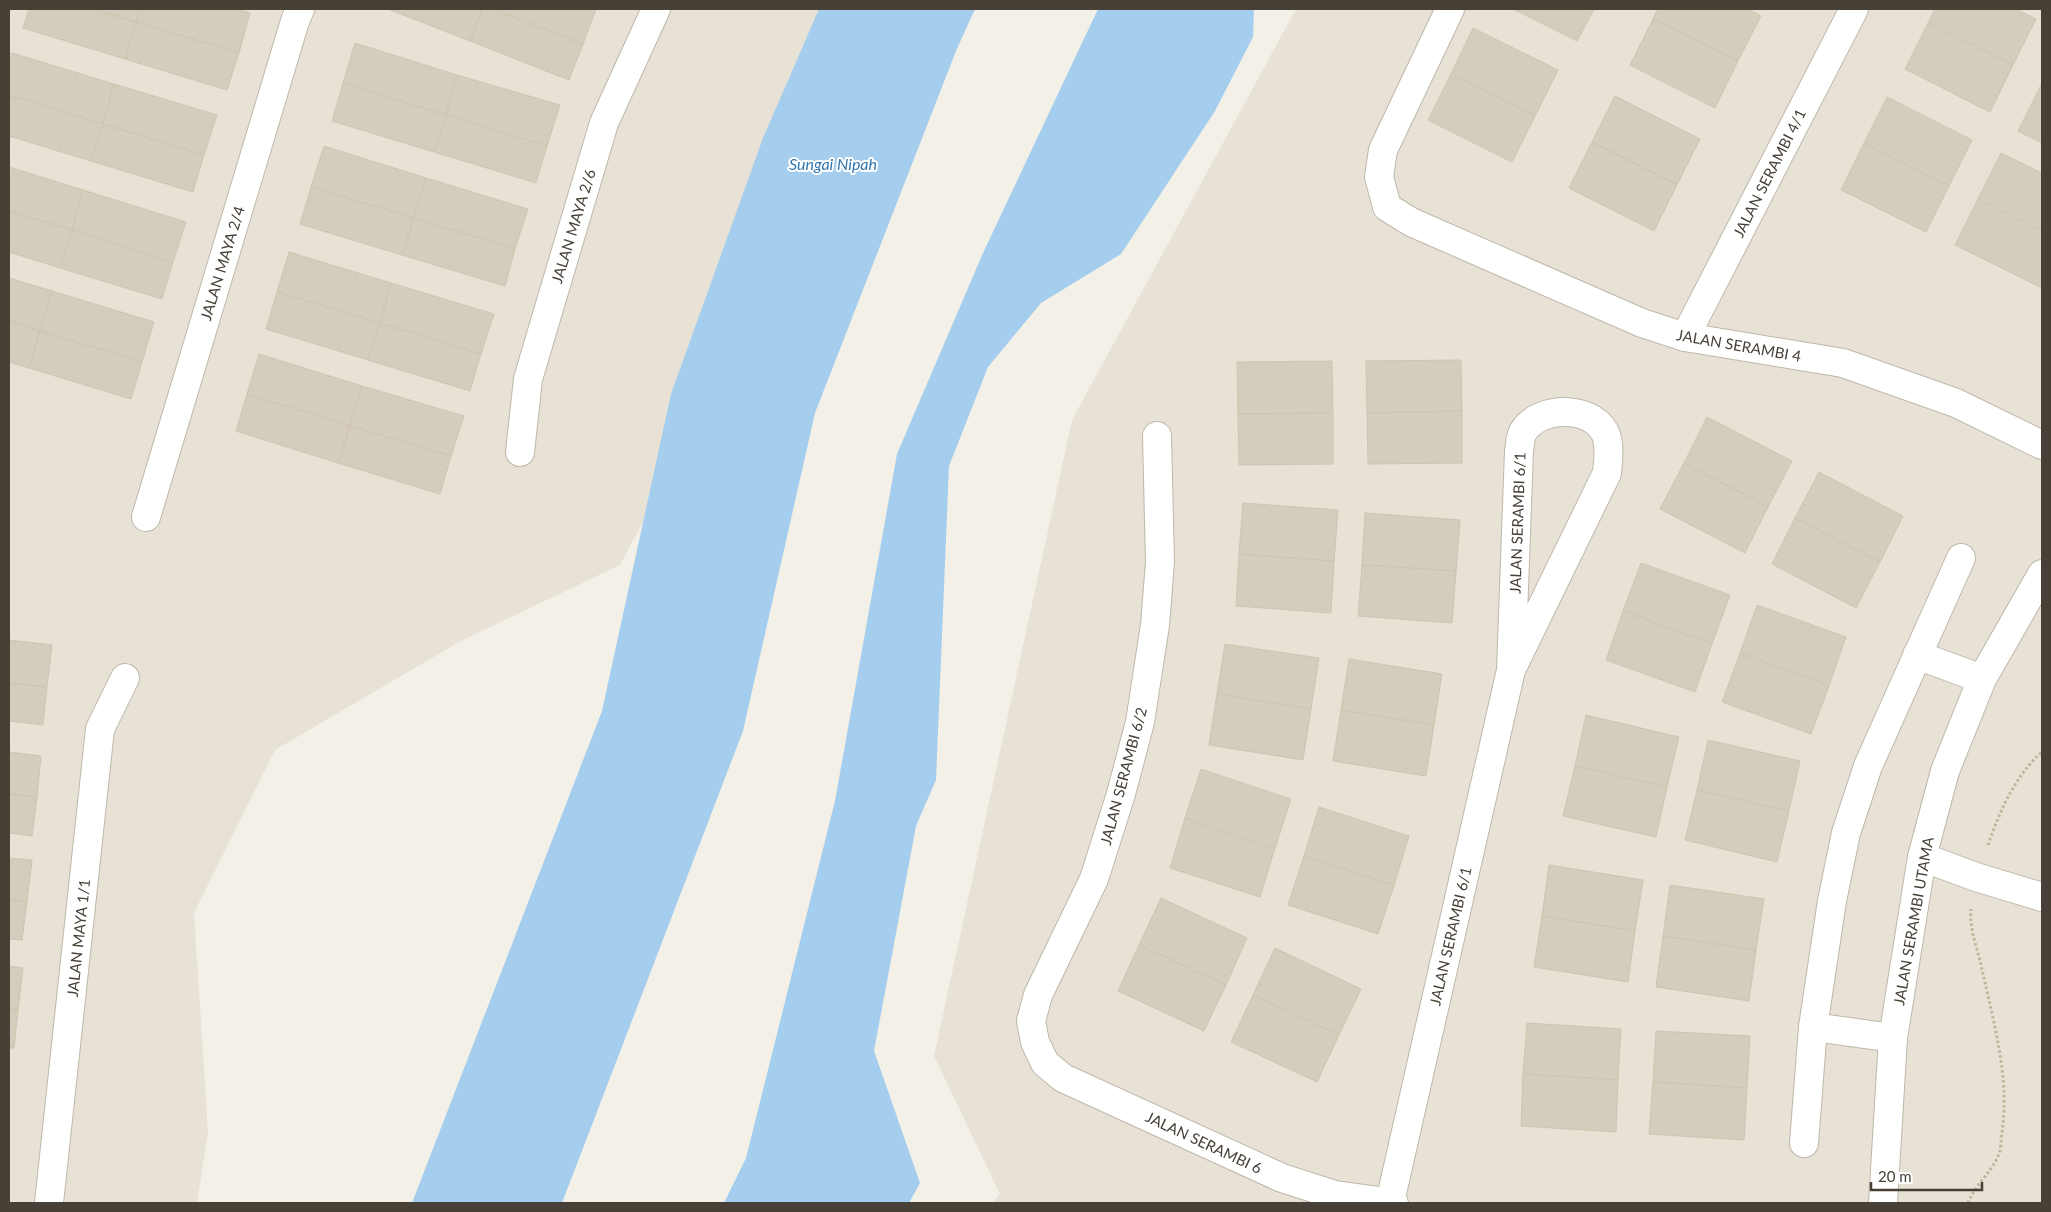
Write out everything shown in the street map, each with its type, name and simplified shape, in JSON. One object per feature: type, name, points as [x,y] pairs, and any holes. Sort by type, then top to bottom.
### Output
[{"type":"street","name":"JALAN MAYA 2/4","points":[[146,517],[300,9]]},
{"type":"street","name":"JALAN MAYA 2/6","points":[[520,452],[528,379],[604,123],[656,9]]},
{"type":"street","name":"JALAN SERAMBI 4","points":[[1450,9],[1383,150],[1380,177],[1388,207],[1411,222],[1642,323],[1685,338],[1843,363],[1956,404],[2042,445]]},
{"type":"street","name":"JALAN SERAMBI 4/1","points":[[1685,338],[1854,9]]},
{"type":"street","name":"JALAN SERAMBI 6/1","points":[[1392,1203],[1511,670],[1519,451],[1523,432],[1535,420],[1553,412],[1578,412],[1596,422],[1607,437],[1609,456],[1606,474],[1511,670]]},
{"type":"street","name":"JALAN SERAMBI 6/2","points":[[1035,1042],[1031,1021],[1038,995],[1094,879],[1121,794],[1140,722],[1155,625],[1160,562],[1157,436]]},
{"type":"street","points":[[1804,1143],[1813,1028],[1832,901],[1846,833],[1868,766],[1961,558]]},
{"type":"street","name":"JALAN SERAMBI UTAMA","points":[[1884,1203],[1894,1038],[1922,857],[1945,771],[1982,678],[2042,574]]},
{"type":"street","points":[[1917,655],[1982,678]]},
{"type":"street","name":"JALAN MAYA 1/1","points":[[50,1203],[100,729],[124,678]]},
{"type":"street","points":[[1922,857],[1976,877],[2042,897]]},
{"type":"street","points":[[1813,1028],[1894,1038]]},
{"type":"street","name":"JALAN SERAMBI 6","points":[[1035,1042],[1045,1064],[1063,1078],[1282,1178],[1335,1195],[1392,1203]]},
{"type":"path","points":[[1968,1203],[1971,1195],[1986,1175],[2000,1151],[2004,1119],[1998,1039],[1970,918],[1976,877],[2008,795],[2030,762],[2042,752]]},
{"type":"shaded area","points":[[9,9],[826,9],[716,384],[620,565],[459,642],[275,750],[194,913],[208,1132],[197,1203],[9,1203]]},
{"type":"shaded area","points":[[1296,9],[2042,9],[2042,1203],[992,1203],[1000,1194],[934,1056],[1072,420]]},
{"type":"water","name":"Sungai Nipah","points":[[819,9],[975,9],[956,51],[815,413],[743,731],[562,1203],[412,1203],[602,711],[671,394],[763,138]]},
{"type":"water","points":[[1098,9],[1254,9],[1253,37],[1215,111],[1121,254],[1041,303],[988,367],[949,466],[936,780],[916,826],[874,1051],[920,1183],[909,1203],[724,1203],[746,1158],[835,801],[897,454],[983,253]]},
{"type":"building","points":[[29,9],[92,9],[136,22],[125,59],[23,28]]},
{"type":"building","points":[[92,9],[140,9],[136,22]]},
{"type":"building","points":[[140,9],[237,9],[250,13],[239,53],[136,22]]},
{"type":"building","points":[[388,9],[482,9],[470,41]]},
{"type":"building","points":[[482,9],[493,9],[583,44],[569,80],[470,41]]},
{"type":"building","points":[[493,9],[596,9],[583,44]]},
{"type":"building","points":[[1513,9],[1594,9],[1577,41]]},
{"type":"building","points":[[1658,9],[1748,9],[1761,16],[1738,61],[1653,19]]},
{"type":"building","points":[[1935,9],[2016,9],[2036,19],[2013,65],[1928,23]]},
{"type":"building","points":[[1653,19],[1738,61],[1715,108],[1630,65]]},
{"type":"building","points":[[136,22],[239,53],[227,90],[125,59]]},
{"type":"building","points":[[1928,23],[2013,65],[1990,112],[1905,69]]},
{"type":"building","points":[[1473,28],[1558,70],[1535,116],[1451,74]]},
{"type":"building","points":[[355,43],[457,75],[446,115],[343,83]]},
{"type":"building","points":[[12,53],[114,84],[103,124],[9,95],[9,64]]},
{"type":"building","points":[[1451,74],[1535,116],[1512,162],[1428,120]]},
{"type":"building","points":[[457,75],[560,105],[547,146],[446,115]]},
{"type":"building","points":[[343,83],[446,115],[434,152],[332,121]]},
{"type":"building","points":[[114,84],[217,115],[204,155],[103,124]]},
{"type":"building","points":[[2042,86],[2042,143],[2018,131]]},
{"type":"building","points":[[9,95],[103,124],[91,161],[9,136]]},
{"type":"building","points":[[1615,96],[1700,139],[1677,185],[1592,142]]},
{"type":"building","points":[[1887,97],[1972,140],[1949,186],[1864,143]]},
{"type":"building","points":[[446,115],[547,146],[536,183],[434,152]]},
{"type":"building","points":[[103,124],[204,155],[193,192],[91,161]]},
{"type":"building","points":[[1592,142],[1677,185],[1654,231],[1569,188]]},
{"type":"building","points":[[1864,143],[1949,186],[1926,232],[1841,190]]},
{"type":"building","points":[[324,146],[426,178],[414,218],[311,187]]},
{"type":"building","points":[[2001,153],[2042,173],[2042,231],[1978,199]]},
{"type":"building","points":[[9,167],[83,190],[72,230],[9,211]]},
{"type":"building","points":[[426,178],[528,209],[515,249],[414,218]]},
{"type":"building","points":[[311,187],[414,218],[402,255],[300,224]]},
{"type":"building","points":[[83,190],[186,222],[173,262],[72,230]]},
{"type":"building","points":[[1978,199],[2042,231],[2042,283],[2040,287],[1955,245]]},
{"type":"building","points":[[9,211],[72,230],[60,268],[9,252]]},
{"type":"building","points":[[414,218],[515,249],[505,286],[402,255]]},
{"type":"building","points":[[72,230],[173,262],[162,299],[60,268]]},
{"type":"building","points":[[289,252],[391,283],[380,323],[277,292]]},
{"type":"building","points":[[9,278],[52,291],[40,331],[9,321]]},
{"type":"building","points":[[391,283],[494,314],[481,354],[380,323]]},
{"type":"building","points":[[52,291],[154,322],[142,362],[40,331]]},
{"type":"building","points":[[277,292],[380,323],[368,360],[266,329]]},
{"type":"building","points":[[9,321],[40,331],[29,368],[9,362]]},
{"type":"building","points":[[380,323],[481,354],[470,391],[368,360]]},
{"type":"building","points":[[40,331],[142,362],[131,399],[29,368]]},
{"type":"building","points":[[259,354],[362,386],[350,426],[247,394]]},
{"type":"building","points":[[1461,360],[1462,411],[1367,413],[1366,361]]},
{"type":"building","points":[[1332,361],[1333,413],[1238,414],[1237,362]]},
{"type":"building","points":[[362,386],[464,416],[451,456],[350,426]]},
{"type":"building","points":[[247,394],[350,426],[338,463],[236,431]]},
{"type":"building","points":[[1462,411],[1462,463],[1368,464],[1367,413]]},
{"type":"building","points":[[1333,413],[1333,464],[1239,465],[1238,414]]},
{"type":"building","points":[[1707,417],[1792,461],[1768,507],[1684,463]]},
{"type":"building","points":[[350,426],[451,456],[440,494],[338,463]]},
{"type":"building","points":[[1684,463],[1768,507],[1745,553],[1660,509]]},
{"type":"building","points":[[1819,472],[1903,516],[1880,562],[1795,518]]},
{"type":"building","points":[[1243,503],[1338,510],[1334,561],[1239,554]]},
{"type":"building","points":[[1365,513],[1460,520],[1456,571],[1362,565]]},
{"type":"building","points":[[1795,518],[1880,562],[1856,608],[1772,564]]},
{"type":"building","points":[[1239,554],[1334,561],[1331,613],[1236,606]]},
{"type":"building","points":[[1641,563],[1730,595],[1712,644],[1623,611]]},
{"type":"building","points":[[1362,565],[1456,571],[1452,623],[1358,616]]},
{"type":"building","points":[[1757,605],[1846,637],[1829,686],[1740,653]]},
{"type":"building","points":[[1623,611],[1712,644],[1695,692],[1606,660]]},
{"type":"building","points":[[9,640],[52,645],[47,687],[9,683]]},
{"type":"building","points":[[1225,644],[1319,658],[1311,709],[1217,694]]},
{"type":"building","points":[[1740,653],[1829,686],[1811,734],[1722,702]]},
{"type":"building","points":[[1349,659],[1442,674],[1434,725],[1341,710]]},
{"type":"building","points":[[9,683],[47,687],[43,725],[9,721]]},
{"type":"building","points":[[1217,694],[1311,709],[1303,760],[1209,745]]},
{"type":"building","points":[[1341,710],[1434,725],[1426,776],[1333,761]]},
{"type":"building","points":[[1586,715],[1679,737],[1667,787],[1575,766]]},
{"type":"building","points":[[1708,740],[1800,761],[1789,811],[1697,790]]},
{"type":"building","points":[[9,752],[41,756],[37,797],[9,794]]},
{"type":"building","points":[[1575,766],[1667,787],[1656,837],[1563,816]]},
{"type":"building","points":[[1201,769],[1291,799],[1275,848],[1185,818]]},
{"type":"building","points":[[1697,790],[1789,811],[1777,862],[1685,840]]},
{"type":"building","points":[[9,794],[37,797],[32,836],[9,833]]},
{"type":"building","points":[[1319,807],[1409,836],[1394,885],[1304,856]]},
{"type":"building","points":[[1185,818],[1275,848],[1260,897],[1170,868]]},
{"type":"building","points":[[1304,856],[1394,885],[1378,934],[1288,905]]},
{"type":"building","points":[[9,858],[32,860],[27,901],[9,900]]},
{"type":"building","points":[[1549,865],[1643,880],[1635,931],[1542,916]]},
{"type":"building","points":[[1670,885],[1764,899],[1756,950],[1663,936]]},
{"type":"building","points":[[1161,898],[1247,938],[1226,985],[1139,945]]},
{"type":"building","points":[[9,900],[27,901],[22,940],[9,939]]},
{"type":"building","points":[[1542,916],[1635,931],[1628,982],[1534,967]]},
{"type":"building","points":[[1663,936],[1756,950],[1749,1001],[1656,987]]},
{"type":"building","points":[[1139,945],[1226,985],[1204,1031],[1118,991]]},
{"type":"building","points":[[1275,948],[1361,989],[1339,1035],[1253,995]]},
{"type":"building","points":[[9,966],[23,968],[18,1010],[9,1009]]},
{"type":"building","points":[[1253,995],[1339,1035],[1317,1082],[1231,1042]]},
{"type":"building","points":[[9,1009],[18,1010],[14,1048],[9,1048]]},
{"type":"building","points":[[1527,1023],[1621,1029],[1618,1080],[1523,1074]]},
{"type":"building","points":[[1656,1031],[1750,1036],[1747,1088],[1653,1082]]},
{"type":"building","points":[[1523,1074],[1618,1080],[1616,1132],[1521,1126]]},
{"type":"building","points":[[1653,1082],[1747,1088],[1744,1140],[1649,1134]]}]
